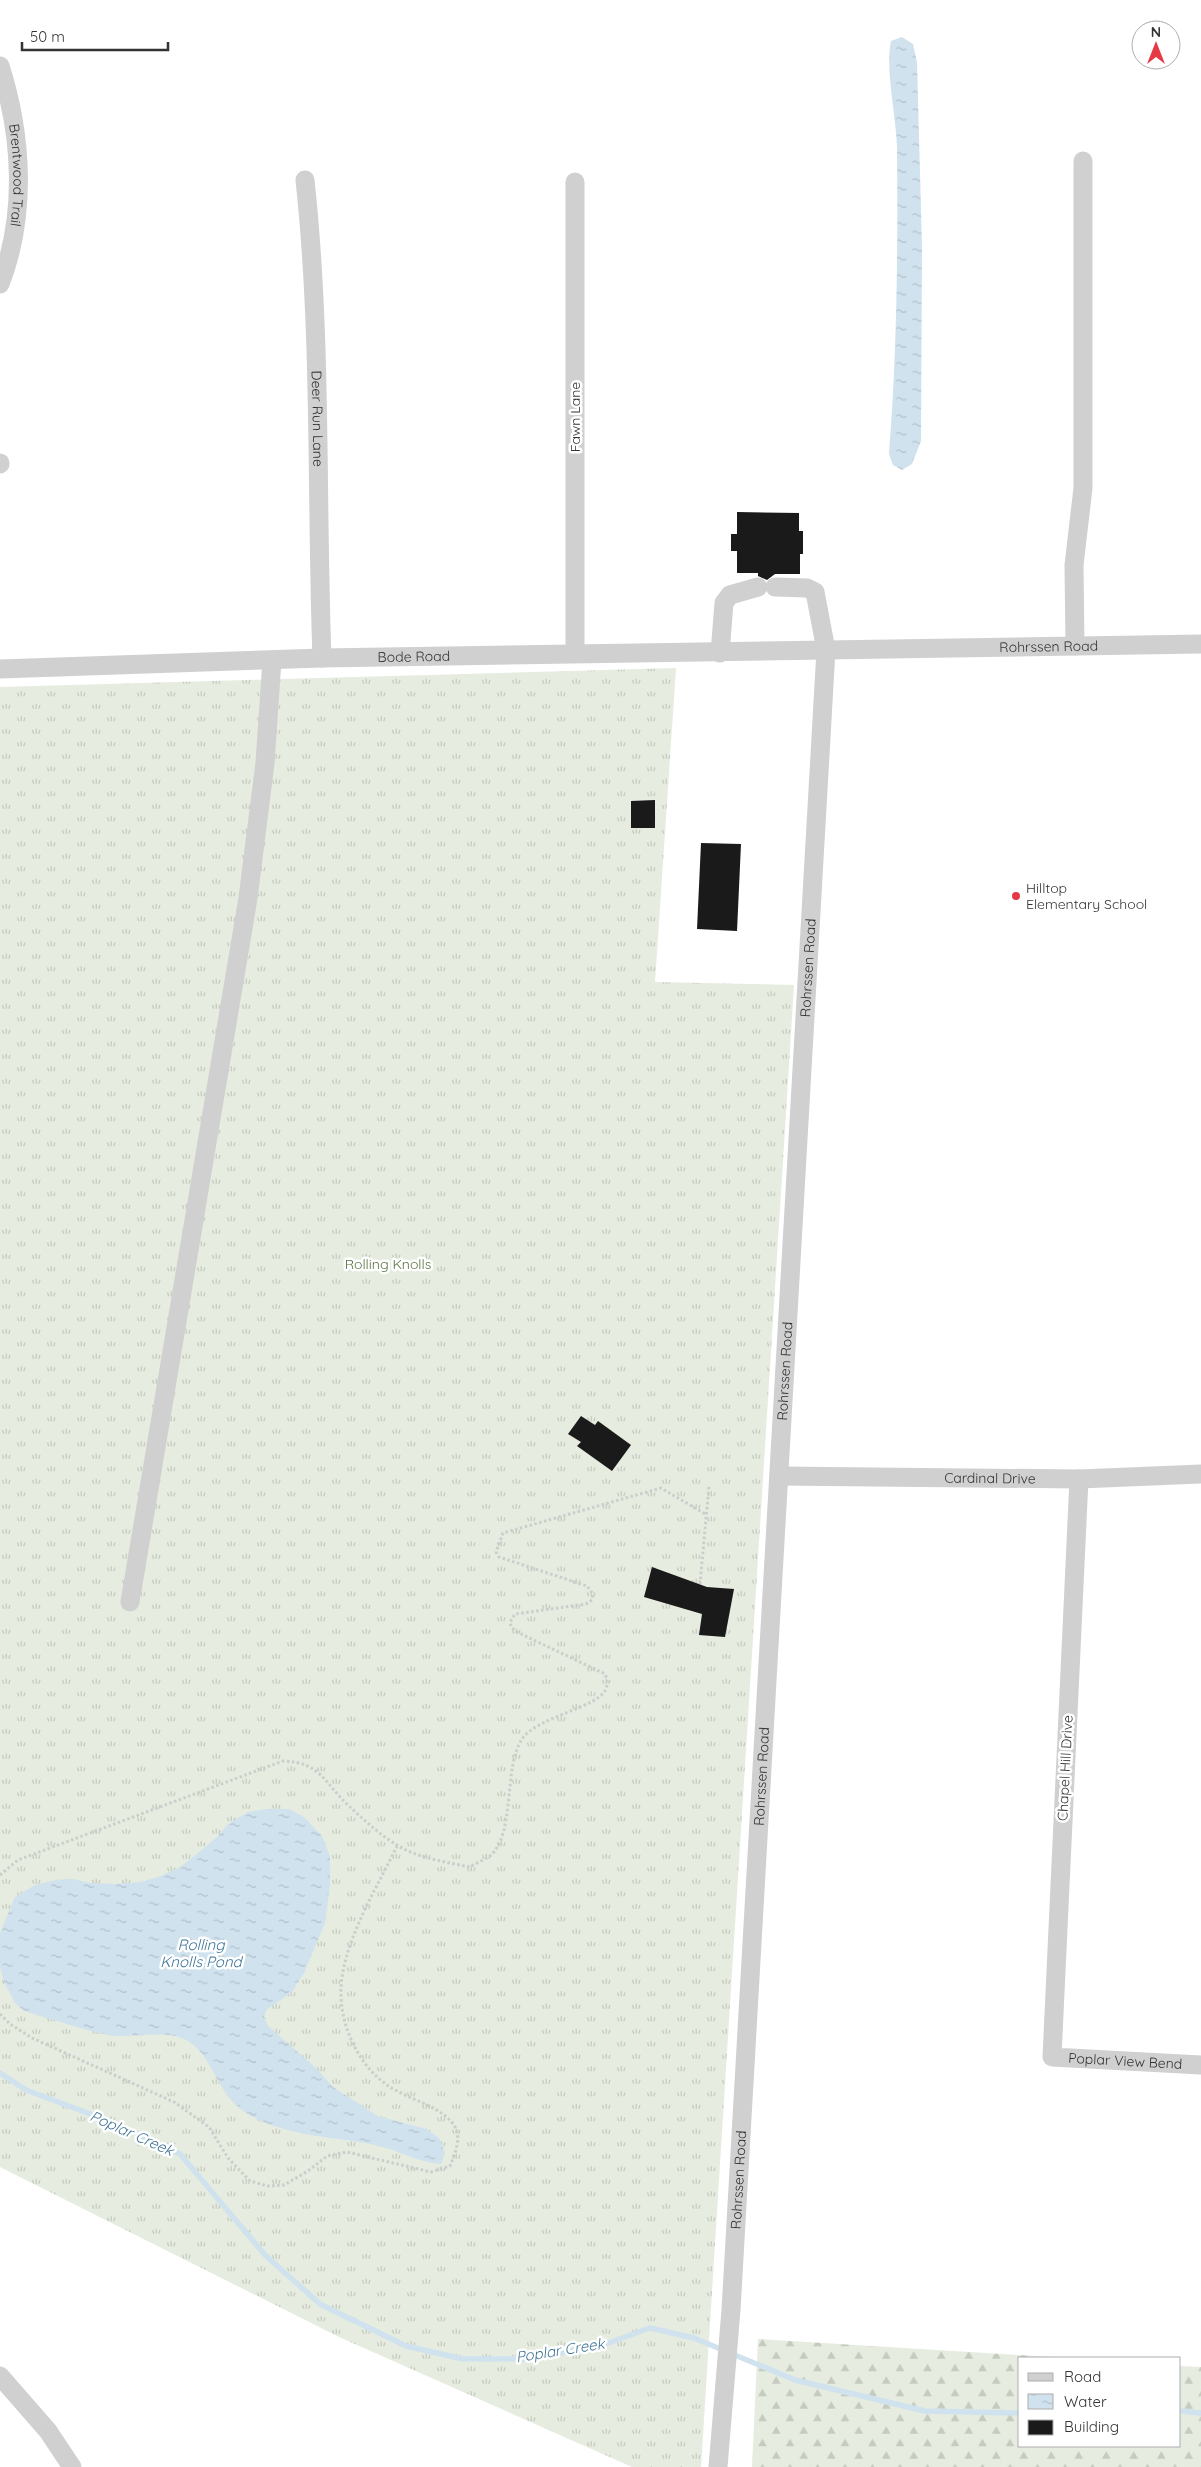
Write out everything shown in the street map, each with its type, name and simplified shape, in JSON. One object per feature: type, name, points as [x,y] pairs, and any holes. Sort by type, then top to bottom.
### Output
[{"type":"street","name":"Brentwood Trail","points":[[0,66],[10,99],[18,169],[12,246],[0,284]]},
{"type":"street","points":[[1075,646],[1074,565],[1084,488],[1084,162]]},
{"type":"street","name":"Deer Run Lane","points":[[305,180],[310,227],[315,349],[322,658]]},
{"type":"street","name":"Fawn Lane","points":[[575,653],[576,182]]},
{"type":"street","points":[[720,653],[724,603],[730,595],[767,587],[807,588],[815,592],[826,650]]},
{"type":"street","name":"Rohrssen Road","points":[[718,2467],[731,2310],[826,650],[1201,644]]},
{"type":"street","name":"Bode Road","points":[[0,669],[322,658],[826,650]]},
{"type":"street","points":[[130,1602],[248,898],[265,763],[272,660]]},
{"type":"street","name":"Cardinal Drive","points":[[779,1476],[1079,1479],[1201,1474]]},
{"type":"street","name":"Chapel Hill Drive","points":[[1052,2057],[1079,1479]]},
{"type":"street","name":"Poplar View Bend","points":[[1052,2057],[1201,2065]]},
{"type":"street","points":[[0,2376],[48,2432],[72,2467]]},
{"type":"path","points":[[700,1584],[709,1486]]},
{"type":"path","points":[[0,1875],[18,1860],[283,1761],[298,1761],[318,1770],[348,1806],[397,1846],[434,1860],[470,1867],[490,1855],[502,1837],[514,1761],[522,1739],[537,1725],[597,1698],[606,1690],[608,1682],[605,1674],[517,1632],[511,1627],[510,1622],[515,1614],[586,1604],[592,1600],[593,1594],[587,1586],[500,1557],[496,1552],[503,1533],[661,1488],[707,1515]]},
{"type":"path","points":[[0,2014],[10,2024],[32,2038],[174,2102],[209,2128],[228,2158],[250,2181],[268,2186],[284,2185],[308,2171],[327,2156],[347,2152],[431,2172],[450,2166],[457,2148],[456,2129],[443,2114],[389,2087],[363,2064],[344,2021],[341,1993],[343,1969],[356,1933],[397,1846]]},
{"type":"green space","name":"Rolling Knolls","points":[[676,668],[655,982],[794,985],[701,2467],[632,2467],[339,2337],[0,2167],[0,687]]},
{"type":"green space","points":[[758,2339],[1051,2357],[1018,2357],[1018,2447],[1181,2447],[1181,2366],[1201,2367],[1201,2467],[752,2467]]},
{"type":"water","points":[[902,37],[913,44],[917,62],[922,247],[921,441],[912,464],[902,470],[893,465],[889,454],[895,339],[897,147],[889,52],[891,41]]},
{"type":"water","name":"Rolling Knolls Pond","points":[[266,1809],[289,1809],[304,1817],[322,1836],[330,1856],[330,1885],[325,1923],[304,1973],[292,1992],[266,2010],[264,2017],[268,2026],[316,2068],[333,2087],[378,2116],[426,2129],[439,2138],[445,2153],[441,2164],[424,2161],[375,2145],[302,2133],[265,2123],[249,2115],[235,2104],[222,2088],[200,2052],[193,2044],[184,2039],[157,2034],[108,2035],[24,2011],[15,2003],[4,1982],[0,1967],[0,1933],[15,1897],[35,1885],[55,1880],[72,1879],[90,1883],[115,1884],[141,1882],[161,1876],[182,1866],[216,1838],[228,1824],[248,1812]]},
{"type":"building","points":[[737,512],[799,513],[799,531],[803,531],[803,554],[800,554],[800,574],[775,574],[767,580],[758,576],[758,573],[737,573],[737,551],[731,551],[731,534],[737,534]]},
{"type":"building","points":[[655,800],[655,828],[631,828],[631,801]]},
{"type":"building","points":[[701,843],[741,844],[737,931],[697,929]]},
{"type":"building","points":[[581,1416],[595,1425],[598,1421],[631,1445],[612,1471],[577,1446],[581,1442],[568,1434]]},
{"type":"building","points":[[652,1567],[707,1587],[734,1589],[725,1637],[699,1635],[702,1614],[644,1597]]},
{"type":"waterway","name":"Poplar Creek","points":[[0,2073],[26,2090],[117,2124],[180,2154],[265,2255],[320,2304],[406,2346],[463,2359],[525,2359],[600,2346],[650,2328],[694,2338],[795,2380],[925,2411],[1018,2413]]},
{"type":"waterway","name":"Poplar Creek","points":[[1181,2411],[1201,2413]]},
{"type":"place","name":"Hilltop Elementary School","points":[[1016,896]]}]
